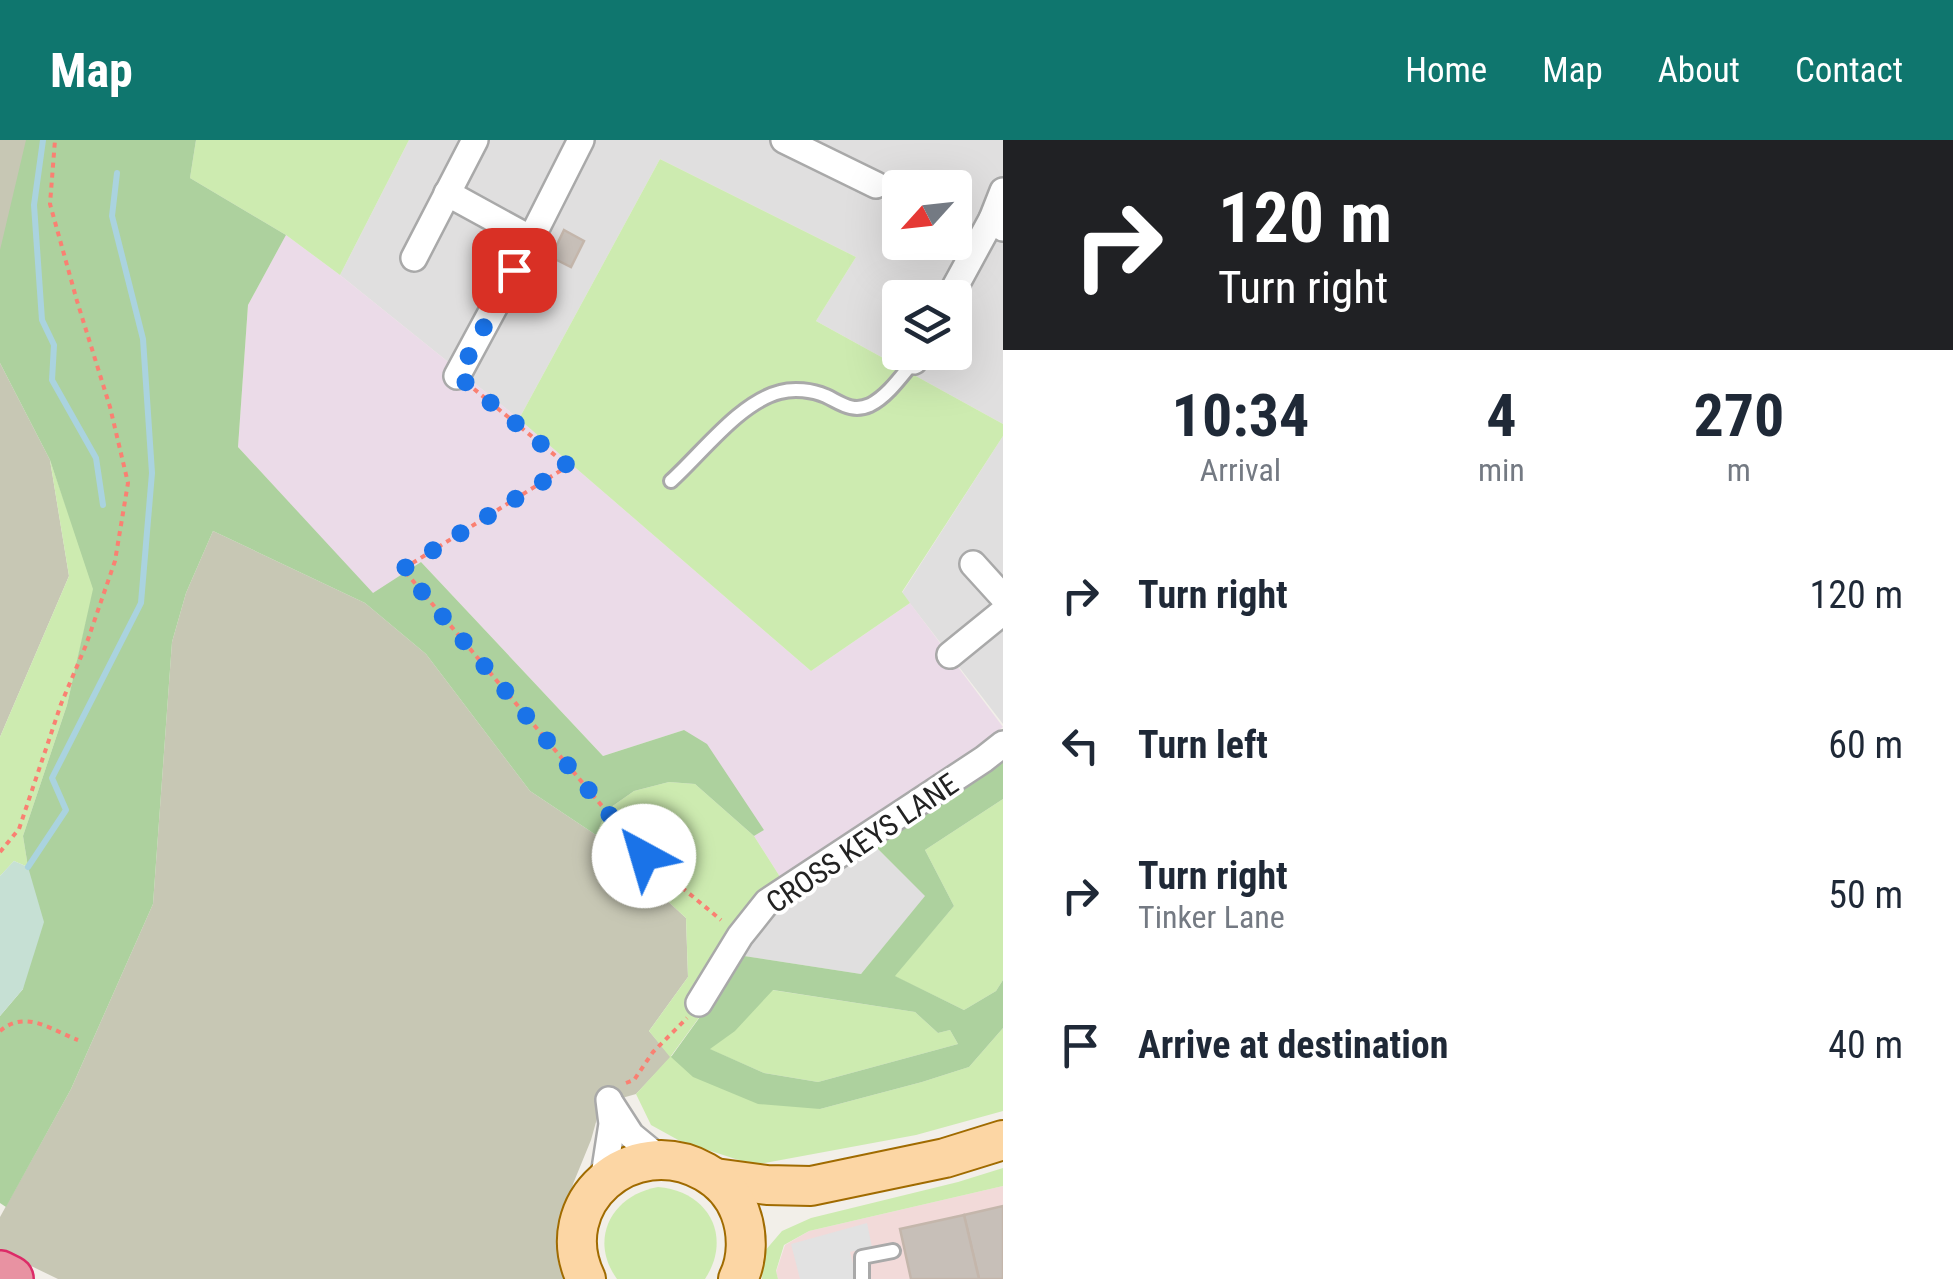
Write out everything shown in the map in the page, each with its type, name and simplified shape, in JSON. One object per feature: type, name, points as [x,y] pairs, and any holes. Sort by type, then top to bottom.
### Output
[{"type":"highway","points":[[0,1274],[10,1279]]},
{"type":"main road","points":[[715,1178],[812,1186],[945,1158],[1003,1140]]},
{"type":"main road","points":[[586,1279],[578,1253],[578,1233],[591,1197],[620,1170],[658,1158],[689,1163],[728,1190],[743,1220],[742,1267]]},
{"type":"main road","points":[[742,1267],[759,1220],[812,1186]]},
{"type":"street","points":[[414,258],[475,140]]},
{"type":"street","points":[[458,376],[581,140]]},
{"type":"street","points":[[784,140],[876,185]]},
{"type":"street","points":[[960,280],[998,223],[1003,190]]},
{"type":"street","points":[[448,194],[531,239]]},
{"type":"street","points":[[973,564],[1003,596]]},
{"type":"street","points":[[950,655],[1003,612]]},
{"type":"street","name":"CROSS KEYS LANE","points":[[699,1003],[740,936],[767,902],[1003,744]]},
{"type":"street","points":[[603,1182],[612,1124],[609,1100],[631,1135],[658,1158]]},
{"type":"lane","points":[[671,481],[761,399],[797,389],[856,408],[882,396],[905,370]]},
{"type":"lane","points":[[862,1279],[862,1258],[894,1251]]},
{"type":"path","points":[[0,852],[19,828],[97,612],[114,562],[128,484],[110,407],[50,204],[56,140]]},
{"type":"path","points":[[458,376],[568,466],[403,569],[644,856],[740,936]]},
{"type":"path","points":[[634,1080],[653,1052],[699,1003]]},
{"type":"path","points":[[0,1031],[8,1024],[28,1019],[78,1040]]},
{"type":"shaded area","points":[[0,140],[27,140],[0,256]]},
{"type":"shaded area","points":[[409,140],[1003,140],[1003,424],[905,370],[972,370],[972,280],[882,280],[882,357],[816,321],[856,257],[660,159],[519,419],[340,275]]},
{"type":"shaded area","points":[[286,235],[519,419],[811,671],[910,603],[1003,727],[950,768],[782,880],[754,836],[764,830],[684,730],[603,756],[421,562],[373,594],[238,447],[248,305]]},
{"type":"shaded area","points":[[0,363],[50,460],[69,576],[0,737]]},
{"type":"shaded area","points":[[1003,436],[1003,724],[902,593]]},
{"type":"shaded area","points":[[213,531],[365,603],[426,654],[530,791],[596,835],[686,918],[688,977],[649,1031],[671,1057],[636,1094],[601,1104],[573,1184],[558,1262],[565,1279],[58,1279],[0,1251],[0,1217],[71,1089],[153,904],[172,642],[186,593]]},
{"type":"shaded area","points":[[872,843],[926,896],[861,974],[744,956],[771,907]]},
{"type":"shaded area","points":[[14,861],[28,867],[44,922],[23,989],[0,1016],[0,876]]},
{"type":"shaded area","points":[[1003,1186],[1003,1279],[778,1279],[776,1272],[785,1245],[809,1231]]},
{"type":"shaded area","points":[[867,1223],[872,1247],[850,1252],[857,1279],[800,1279],[791,1244]]},
{"type":"green space","points":[[26,140],[196,140],[190,178],[286,235],[248,305],[238,447],[373,593],[421,562],[603,756],[684,730],[707,744],[764,830],[754,836],[695,784],[669,782],[634,791],[607,810],[596,835],[530,791],[426,654],[365,603],[213,531],[186,593],[172,642],[153,904],[71,1089],[6,1207],[0,1203],[0,1016],[23,989],[28,867],[23,836],[67,705],[93,589],[50,460],[0,363],[0,250]]},
{"type":"green space","points":[[196,140],[409,140],[340,275],[286,235],[190,178]]},
{"type":"green space","points":[[660,159],[856,257],[816,321],[882,357],[882,370],[905,370],[1003,424],[1003,436],[902,592],[910,603],[811,671],[519,419]]},
{"type":"green space","points":[[50,460],[94,588],[67,705],[23,836],[28,867],[14,861],[0,876],[0,737],[69,576]]},
{"type":"green space","points":[[1003,758],[1003,799],[925,850],[954,906],[895,976],[964,1010],[996,991],[1003,980],[1003,1028],[969,1067],[820,1109],[758,1104],[693,1077],[671,1057],[744,956],[861,974],[925,896],[872,843]],"holes":[[[773,990],[915,1012],[938,1033],[950,1030],[958,1044],[818,1082],[764,1073],[710,1049],[735,1031]]]},
{"type":"green space","points":[[669,782],[695,784],[754,836],[782,880],[738,916],[722,938],[744,956],[671,1056],[820,1109],[969,1067],[1003,1028],[1003,1111],[916,1135],[754,1165],[680,1141],[651,1125],[636,1094],[670,1057],[649,1031],[688,977],[686,918],[596,835],[607,810],[634,791]]},
{"type":"green space","points":[[1003,799],[1003,980],[996,991],[964,1010],[894,976],[954,906],[925,850]]},
{"type":"green space","points":[[772,990],[915,1012],[938,1033],[950,1030],[958,1044],[818,1082],[764,1073],[709,1049],[731,1033]]},
{"type":"green space","points":[[1003,1168],[1003,1186],[809,1231],[784,1245],[776,1271],[778,1279],[762,1279],[764,1252],[782,1231],[811,1218]]},
{"type":"green space","points":[[658,1187],[690,1197],[711,1218],[716,1247],[705,1279],[617,1279],[609,1264],[605,1234],[609,1221],[628,1199]]},
{"type":"building","points":[[564,230],[584,241],[571,267],[551,257]]},
{"type":"building","points":[[1003,1206],[1003,1279],[979,1279],[964,1215]]},
{"type":"building","points":[[964,1215],[979,1279],[911,1279],[900,1229]]},
{"type":"waterway","points":[[43,140],[34,205],[42,320],[54,345],[52,380],[96,458],[103,505]]},
{"type":"waterway","points":[[28,867],[66,810],[52,778],[141,603],[152,473],[143,339],[112,216],[117,173]]},
{"type":"route","points":[[514,270],[458,376],[568,466],[403,569],[644,856]]}]
